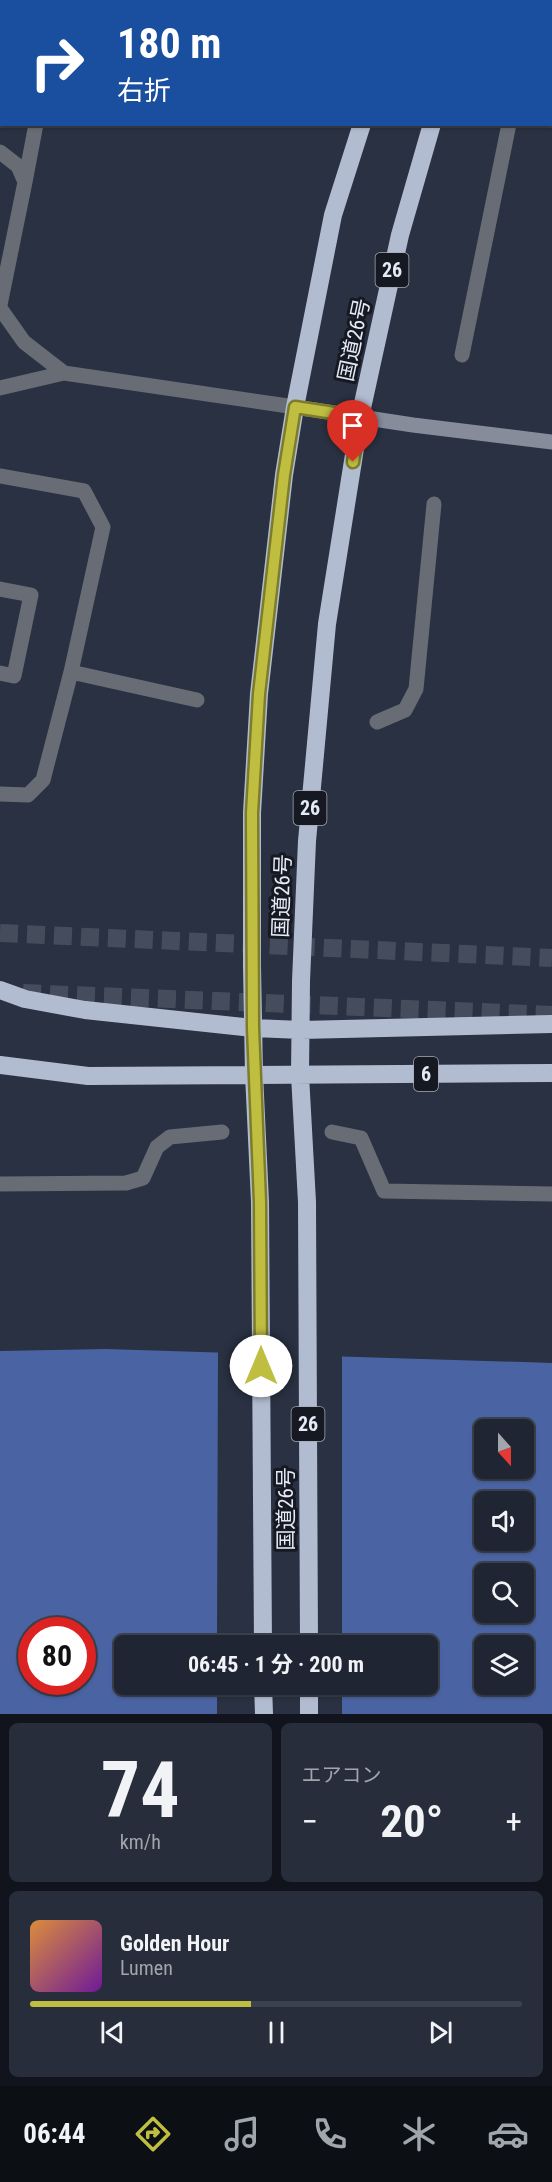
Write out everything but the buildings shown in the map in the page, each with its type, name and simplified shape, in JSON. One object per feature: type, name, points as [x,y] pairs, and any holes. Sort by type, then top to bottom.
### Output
[{"type":"highway","name":"国道26号","points":[[263,1635],[260,1202],[253,1028],[252,813],[259,694],[284,475],[295,407],[333,215],[361,126]]},
{"type":"highway","name":"国道26号","points":[[309,1635],[308,1202],[300,1075],[307,841],[327,624],[360,417],[400,235],[431,126]]},
{"type":"highway","points":[[0,990],[26,999],[85,1010],[253,1028],[301,1030]]},
{"type":"highway","name":"6","points":[[301,1030],[552,1024]]},
{"type":"highway","points":[[0,1065],[88,1076],[300,1075]]},
{"type":"highway","name":"6","points":[[300,1075],[552,1073]]},
{"type":"highway","points":[[263,1695],[264,1714]]},
{"type":"highway","points":[[309,1695],[309,1714]]},
{"type":"street","points":[[36,126],[0,307],[24,342],[64,373]]},
{"type":"street","points":[[462,355],[509,126]]},
{"type":"street","points":[[0,152],[18,166],[25,182]]},
{"type":"street","points":[[0,388],[64,373],[360,417],[552,442]]},
{"type":"street","points":[[0,476],[84,491],[103,527],[71,672],[43,780],[28,795],[0,794]]},
{"type":"street","points":[[377,722],[405,710],[416,689],[434,504]]},
{"type":"street","points":[[0,589],[31,595],[14,676],[0,673]]},
{"type":"street","points":[[71,672],[197,699]]},
{"type":"street","points":[[0,1184],[126,1183],[143,1178],[157,1147],[170,1137],[222,1132]]},
{"type":"street","points":[[333,1132],[361,1138],[384,1191],[552,1194]]},
{"type":"water","points":[[106,1349],[552,1363],[552,1714],[0,1714],[0,1351]]},
{"type":"pier","points":[[218,1350],[342,1353],[342,1635],[217,1635]]},
{"type":"pier","points":[[217,1695],[342,1695],[342,1714],[217,1714]]},
{"type":"tunnel","points":[[0,933],[552,958]]},
{"type":"tunnel","points":[[23,993],[552,1015]]},
{"type":"route","points":[[261,1366],[260,1202],[253,1028],[252,813],[259,694],[284,475],[295,407],[360,417],[353,462]]}]
